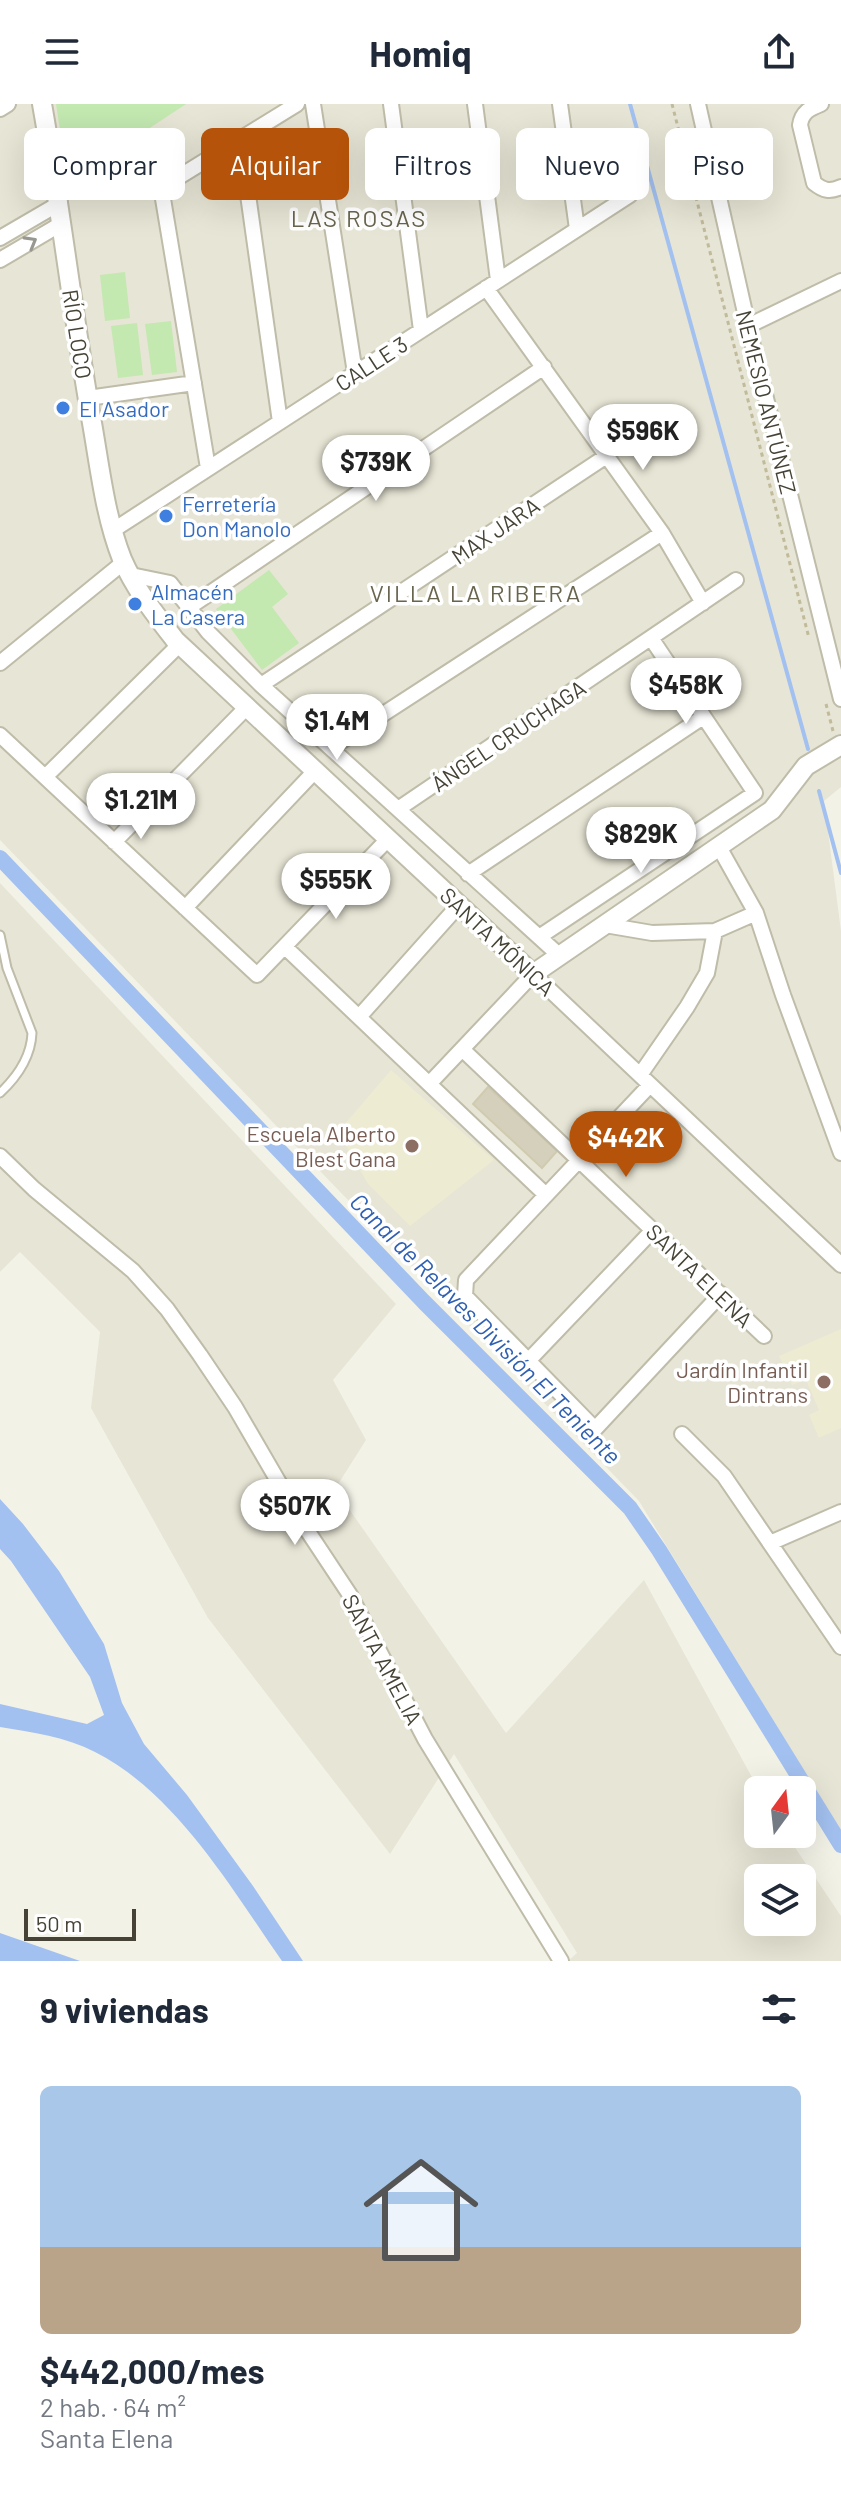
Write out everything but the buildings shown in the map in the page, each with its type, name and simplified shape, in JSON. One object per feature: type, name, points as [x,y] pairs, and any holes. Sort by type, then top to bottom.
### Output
[{"type":"street","points":[[0,109],[8,104]]},
{"type":"street","name":"RÍO LOCO","points":[[42,104],[112,531],[127,569]]},
{"type":"street","points":[[257,128],[297,104]]},
{"type":"street","points":[[313,104],[355,373]]},
{"type":"street","points":[[391,104],[421,330]]},
{"type":"street","points":[[475,104],[492,284],[544,367],[662,533],[703,603]]},
{"type":"street","points":[[560,104],[577,229]]},
{"type":"street","name":"NEMESIO ANTÚNEZ","points":[[698,104],[833,700]]},
{"type":"street","points":[[821,104],[807,110],[800,125],[814,183],[831,191],[841,187]]},
{"type":"street","points":[[163,200],[208,468]]},
{"type":"street","points":[[249,200],[280,422]]},
{"type":"street","name":"CALLE 3","points":[[112,531],[622,200]]},
{"type":"street","points":[[0,238],[60,203]]},
{"type":"street","points":[[0,260],[61,224]]},
{"type":"street","points":[[748,326],[841,281]]},
{"type":"street","points":[[188,608],[544,367]]},
{"type":"street","points":[[88,398],[194,383]]},
{"type":"street","name":"MAX JARA","points":[[261,685],[608,455]]},
{"type":"street","points":[[331,748],[662,533]]},
{"type":"street","points":[[0,663],[127,569]]},
{"type":"street","name":"SANTA MÓNICA","points":[[127,569],[170,583],[208,632],[261,685],[560,956]]},
{"type":"street","name":"SANTA MÓNICA","points":[[127,569],[142,597],[180,644],[841,1265]]},
{"type":"street","name":"ÁNGEL CRUCHAGA","points":[[398,809],[736,580]]},
{"type":"street","points":[[539,937],[755,793],[651,638]]},
{"type":"street","points":[[45,777],[180,644]]},
{"type":"street","points":[[114,842],[247,707]]},
{"type":"street","points":[[468,874],[703,717]]},
{"type":"street","points":[[0,735],[257,975],[388,839]]},
{"type":"street","points":[[429,1084],[533,974],[772,810],[806,766],[839,746]]},
{"type":"street","points":[[185,908],[315,771]]},
{"type":"street","points":[[719,847],[756,913],[841,1153]]},
{"type":"street","points":[[359,1017],[459,905]]},
{"type":"street","points":[[605,925],[652,933],[715,931],[756,913]]},
{"type":"street","points":[[715,931],[707,973],[645,1080],[579,1160],[466,1280],[465,1296],[595,1429],[721,1294]]},
{"type":"street","points":[[285,947],[546,1195]]},
{"type":"street","name":"SANTA ELENA","points":[[462,1049],[764,1336]]},
{"type":"street","name":"SANTA AMELIA","points":[[0,1156],[34,1189],[133,1271],[167,1309],[200,1355],[350,1595],[425,1739],[561,1961]]},
{"type":"street","points":[[529,1360],[653,1230]]},
{"type":"street","points":[[682,1434],[724,1476],[841,1647]]},
{"type":"street","points":[[770,1543],[841,1512]]},
{"type":"lane","points":[[0,935],[7,968],[32,1033],[32,1042],[22,1068],[0,1093]]},
{"type":"path","points":[[672,104],[810,640]]},
{"type":"path","points":[[833,700],[839,746]]},
{"type":"shaded area","points":[[0,104],[841,104],[841,787],[824,801],[841,931],[841,1831],[816,1790],[816,1776],[807,1776],[639,1501],[0,840]]},
{"type":"shaded area","points":[[0,883],[396,1304],[333,1380],[366,1440],[335,1489],[506,1733],[644,1580],[751,1776],[744,1776],[744,1848],[795,1848],[806,1864],[744,1864],[744,1936],[816,1936],[816,1879],[841,1916],[841,1961],[568,1961],[577,1953],[454,1754],[390,1854],[208,1618],[91,1408],[100,1332],[20,1252],[0,1272]]},
{"type":"shaded area","name":"Escuela Alberto Blest Gana","points":[[391,1070],[494,1160],[410,1226],[368,1184],[338,1132]]},
{"type":"shaded area","name":"Jardín Infantil Dintrans","points":[[841,1329],[841,1428],[819,1438],[809,1415],[819,1410],[806,1380],[792,1385],[779,1356]]},
{"type":"green space","points":[[56,104],[186,104],[150,128],[60,128]]},
{"type":"green space","points":[[125,272],[130,318],[105,321],[100,275]]},
{"type":"green space","points":[[171,321],[177,372],[152,375],[145,324]]},
{"type":"green space","points":[[137,323],[143,375],[118,378],[111,326]]},
{"type":"green space","points":[[269,570],[288,594],[272,607],[299,643],[262,670],[216,609]]},
{"type":"water","points":[[0,1499],[59,1571],[104,1644],[122,1703],[144,1744],[187,1795],[303,1961],[282,1961],[200,1844],[151,1792],[124,1770],[72,1742],[0,1727],[0,1704],[87,1724],[104,1715],[90,1677],[0,1549]]},
{"type":"water","points":[[0,1933],[80,1961],[0,1961]]},
{"type":"waterway","points":[[630,104],[808,749]]},
{"type":"waterway","points":[[819,791],[841,873]]},
{"type":"waterway","name":"Canal de Relaves División El Teniente","points":[[0,858],[424,1302],[630,1508],[841,1845]]},
{"type":"place","name":"El Asador","points":[[63,408]]},
{"type":"place","name":"Ferretería Don Manolo","points":[[166,516]]},
{"type":"place","name":"Almacén La Casera","points":[[135,604]]},
{"type":"place","name":"Escuela Alberto Blest Gana","points":[[412,1146]]},
{"type":"place","name":"Jardín Infantil Dintrans","points":[[824,1382]]},
{"type":"district","name":"LAS ROSAS","points":[[359,217]]},
{"type":"district","name":"VILLA LA RIBERA","points":[[476,592]]}]
